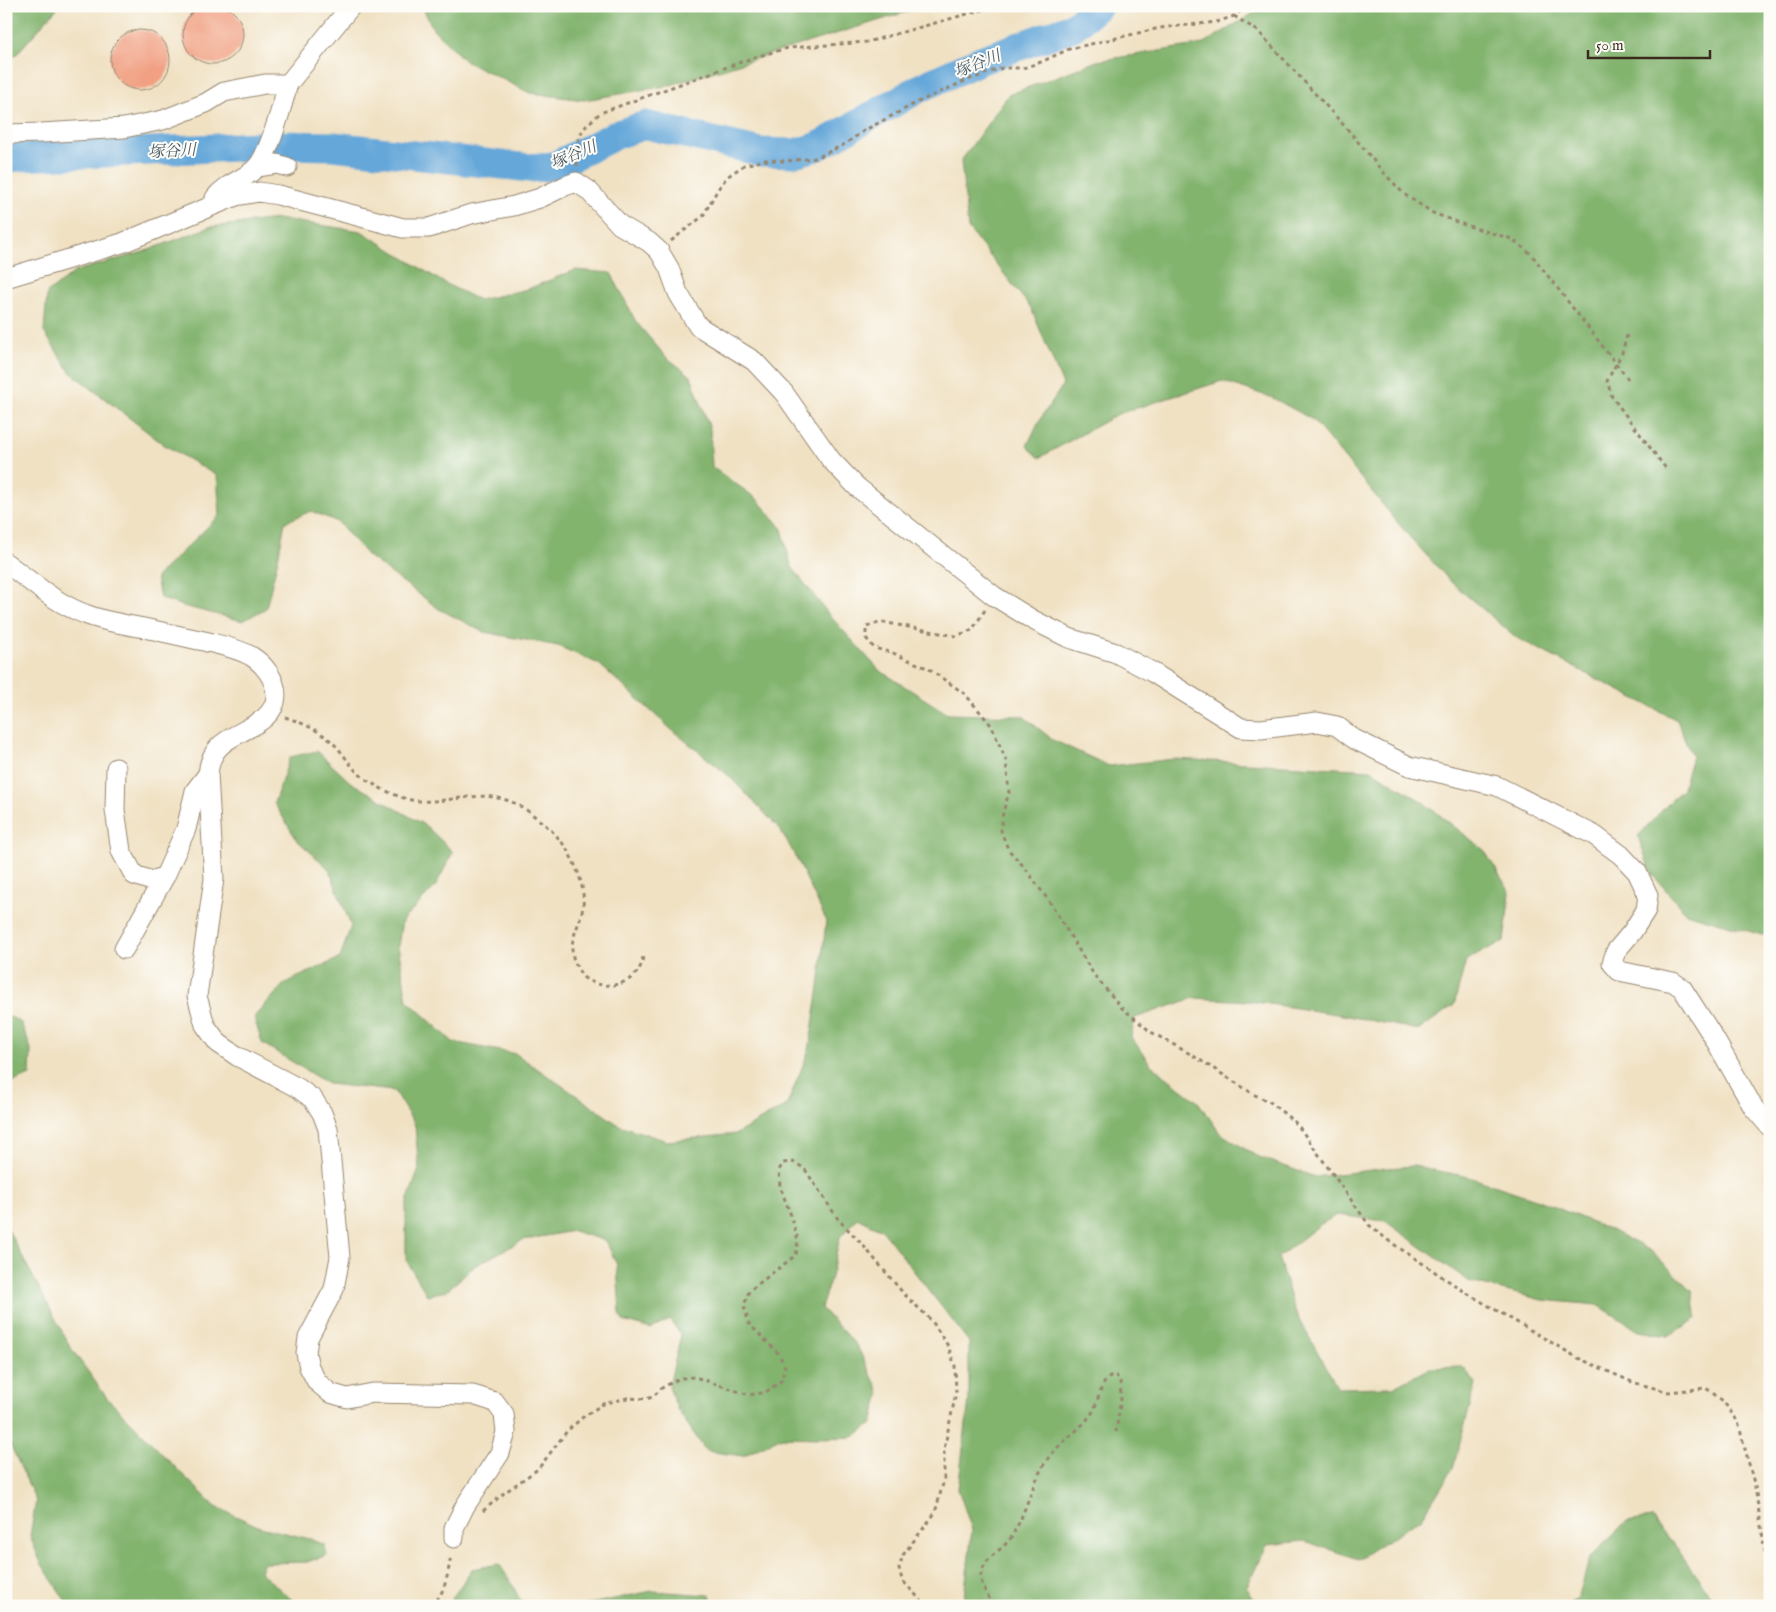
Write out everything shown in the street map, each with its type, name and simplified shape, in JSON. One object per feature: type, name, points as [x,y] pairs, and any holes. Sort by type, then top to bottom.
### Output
[{"type":"street","points":[[210,206],[220,192],[244,178],[265,152],[288,84],[351,6]]},
{"type":"street","points":[[6,134],[124,128],[163,120],[206,103],[224,92],[265,84],[288,84]]},
{"type":"street","points":[[265,152],[276,164],[287,167]]},
{"type":"street","points":[[6,278],[122,243],[236,196],[259,192],[278,194],[403,228],[429,228],[471,214],[514,206],[540,198],[576,182],[588,190],[620,224],[649,242],[659,251],[669,268],[678,293],[698,326],[754,361],[784,393],[831,460],[857,487],[994,596],[1033,620],[1069,638],[1116,654],[1152,672],[1241,728],[1261,729],[1317,722],[1337,726],[1354,739],[1409,766],[1497,786],[1594,835],[1621,855],[1637,872],[1648,895],[1646,910],[1632,932],[1616,951],[1612,963],[1619,971],[1673,982],[1682,988],[1714,1038],[1753,1107],[1770,1127]]},
{"type":"street","points":[[6,562],[58,602],[86,615],[219,645],[250,656],[265,667],[274,684],[276,698],[270,712],[256,724],[241,731],[218,747],[209,764],[214,879],[198,996],[205,1025],[218,1043],[237,1056],[298,1088],[313,1099],[322,1113],[328,1129],[340,1257],[334,1289],[308,1338],[306,1353],[309,1367],[317,1382],[330,1393],[347,1398],[373,1393],[473,1395],[495,1402],[504,1414],[506,1432],[500,1453],[465,1506],[454,1528],[454,1538]]},
{"type":"street","points":[[116,768],[115,810],[121,851],[134,875],[152,881],[165,876]]},
{"type":"street","points":[[124,949],[165,876],[186,829],[196,791],[208,774]]},
{"type":"path","points":[[577,166],[579,136],[586,125],[600,113],[755,57],[788,48],[866,42],[996,6]]},
{"type":"path","points":[[659,251],[703,216],[727,177],[744,165],[765,160],[786,161],[816,158],[845,144],[866,130],[920,101],[965,81],[1002,68],[1023,68],[1076,47],[1160,28],[1217,22],[1234,16],[1247,6]]},
{"type":"path","points":[[1234,16],[1258,31],[1404,194],[1433,213],[1512,239],[1531,254],[1628,379]]},
{"type":"path","points":[[1627,335],[1622,353],[1607,381],[1612,398],[1667,470]]},
{"type":"path","points":[[994,596],[972,630],[956,636],[882,622],[866,627],[866,638],[874,648],[893,653],[929,669],[965,694],[991,725],[1006,760],[1009,793],[1003,812],[1001,831],[1008,849],[1026,869],[1051,904],[1094,975],[1122,1008],[1151,1032],[1192,1054],[1255,1095],[1270,1102],[1297,1124],[1369,1225],[1389,1241],[1465,1292],[1578,1358],[1632,1382],[1668,1392],[1706,1388],[1723,1401],[1738,1422],[1755,1487],[1770,1584]]},
{"type":"path","points":[[270,712],[297,721],[318,731],[334,744],[356,770],[368,780],[401,797],[418,802],[497,798],[513,802],[529,812],[560,839],[580,877],[583,907],[572,941],[574,962],[582,976],[597,984],[614,985],[625,982],[636,974],[643,964],[643,955]]},
{"type":"path","points":[[482,1512],[504,1493],[538,1469],[567,1431],[582,1417],[603,1404],[627,1398],[647,1399],[654,1396],[660,1388],[680,1378],[695,1377],[749,1395],[766,1392],[781,1381],[785,1367],[779,1354],[749,1324],[744,1306],[749,1291],[796,1255],[798,1240],[780,1187],[779,1170],[784,1163],[793,1162],[804,1168],[838,1219],[862,1244],[904,1294],[932,1321],[948,1346],[954,1366],[956,1393],[944,1449],[944,1480],[935,1513],[903,1555],[899,1568],[902,1580],[926,1606]]},
{"type":"path","points":[[993,1606],[984,1588],[981,1574],[989,1558],[1012,1537],[1043,1466],[1056,1447],[1074,1433],[1092,1414],[1104,1384],[1109,1376],[1115,1375],[1120,1380],[1121,1398],[1116,1432]]},
{"type":"path","points":[[431,1606],[437,1601],[444,1588],[454,1538]]},
{"type":"green space","points":[[6,6],[59,6],[13,58],[6,59]]},
{"type":"green space","points":[[422,6],[926,6],[667,86],[584,100],[530,93],[464,60],[433,29]]},
{"type":"green space","points":[[1265,6],[1770,6],[1770,933],[1762,935],[1686,913],[1651,873],[1638,836],[1683,788],[1692,756],[1677,720],[1517,638],[1452,583],[1407,534],[1313,420],[1273,398],[1222,381],[1118,414],[1039,458],[1027,446],[1039,421],[1063,385],[1031,308],[968,228],[961,161],[1008,95],[1097,61],[1203,44]]},
{"type":"green space","points":[[277,219],[361,231],[446,284],[479,300],[528,289],[575,270],[611,273],[636,322],[666,357],[691,376],[710,429],[712,467],[757,499],[782,529],[791,566],[830,616],[879,670],[948,714],[1023,716],[1053,740],[1109,766],[1175,759],[1371,770],[1423,802],[1484,850],[1510,892],[1504,941],[1466,960],[1454,1005],[1419,1030],[1343,1015],[1249,1001],[1194,998],[1135,1018],[1131,1037],[1151,1065],[1198,1102],[1220,1133],[1256,1156],[1315,1177],[1414,1166],[1469,1177],[1533,1198],[1611,1230],[1651,1251],[1692,1290],[1697,1319],[1668,1336],[1639,1331],[1598,1305],[1542,1300],[1470,1282],[1385,1221],[1337,1215],[1321,1224],[1278,1257],[1296,1314],[1338,1388],[1393,1387],[1430,1368],[1463,1367],[1476,1384],[1453,1468],[1422,1518],[1358,1559],[1304,1541],[1267,1545],[1246,1588],[1257,1606],[963,1606],[972,1530],[958,1489],[969,1400],[969,1342],[882,1230],[857,1218],[840,1237],[831,1277],[821,1308],[857,1346],[880,1393],[872,1424],[853,1437],[782,1437],[743,1456],[706,1451],[677,1409],[669,1386],[681,1335],[670,1320],[651,1329],[623,1321],[620,1313],[617,1265],[606,1241],[573,1231],[523,1240],[476,1265],[446,1291],[427,1295],[406,1260],[406,1205],[419,1169],[415,1125],[394,1091],[328,1084],[262,1043],[254,1017],[285,983],[340,958],[351,926],[329,869],[297,840],[274,803],[290,757],[317,751],[350,782],[426,826],[453,852],[435,887],[402,921],[398,946],[407,1000],[453,1042],[516,1054],[619,1125],[667,1141],[736,1134],[787,1105],[809,1050],[819,987],[826,920],[797,859],[780,829],[728,775],[672,730],[599,664],[558,646],[484,632],[439,609],[368,556],[338,522],[311,511],[285,522],[266,608],[243,621],[179,605],[160,598],[156,577],[220,515],[217,476],[163,444],[70,372],[44,332],[47,293],[76,271],[143,252],[210,227]]},
{"type":"green space","points":[[6,1014],[21,1023],[31,1049],[30,1075],[6,1085]]},
{"type":"green space","points":[[6,1226],[71,1348],[107,1398],[182,1474],[216,1507],[260,1527],[310,1539],[325,1545],[327,1555],[307,1562],[264,1563],[260,1572],[299,1606],[72,1606],[67,1603],[41,1563],[30,1536],[36,1501],[6,1435]]},
{"type":"green space","points":[[1652,1518],[1681,1554],[1718,1606],[1564,1606],[1578,1599],[1590,1557],[1627,1522]]},
{"type":"green space","points":[[499,1564],[523,1606],[447,1606],[472,1569]]},
{"type":"green space","points":[[652,1591],[710,1595],[713,1606],[581,1606]]},
{"type":"building","points":[[213,4],[230,9],[238,17],[243,34],[238,51],[230,59],[213,64],[196,59],[188,51],[183,34],[188,17],[196,9]]},
{"type":"building","points":[[134,30],[146,30],[157,35],[165,43],[170,54],[168,72],[157,85],[146,90],[134,90],[123,85],[115,77],[110,66],[110,54],[115,43],[123,35]]},
{"type":"waterway","name":"塚谷川","points":[[6,159],[279,145],[333,146],[530,168],[554,166],[618,134],[646,125],[761,152],[794,153],[817,147],[922,87],[981,60],[1073,27],[1098,6]]}]
